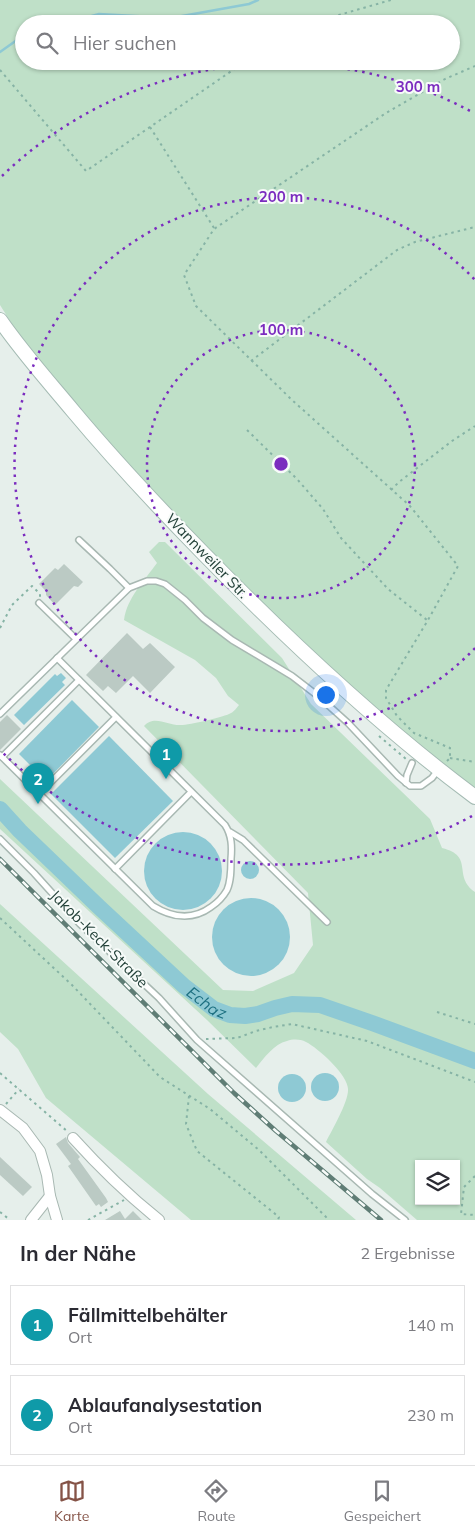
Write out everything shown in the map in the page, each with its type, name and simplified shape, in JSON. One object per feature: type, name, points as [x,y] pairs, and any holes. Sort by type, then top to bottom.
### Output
[{"type":"main road","name":"Wannweiler Str.","points":[[0,320],[37,369],[85,426],[154,502],[259,610],[383,724],[475,798]]},
{"type":"street","points":[[0,1110],[23,1128],[40,1151],[57,1220]]},
{"type":"street","points":[[73,1138],[92,1160],[130,1197],[159,1220]]},
{"type":"street","points":[[31,1220],[50,1196]]},
{"type":"lane","points":[[79,540],[129,588]]},
{"type":"lane","points":[[0,714],[129,588],[137,583],[156,581],[165,584],[203,618],[232,640],[292,676],[318,696],[410,786],[421,786],[432,778],[438,769]]},
{"type":"lane","points":[[39,603],[76,639]]},
{"type":"lane","points":[[57,658],[225,825],[229,832],[232,852],[230,875],[226,891],[206,911],[197,915],[178,916],[165,913],[153,906],[1,756],[79,680]]},
{"type":"lane","points":[[39,794],[116,717]]},
{"type":"lane","points":[[406,783],[412,763]]},
{"type":"lane","points":[[115,869],[191,792]]},
{"type":"lane","points":[[229,832],[243,840],[326,922]]},
{"type":"lane","name":"Jakob-Keck-Straße","points":[[0,839],[80,924],[159,998],[196,1040],[365,1188],[406,1220]]},
{"type":"path","points":[[339,15],[391,0]]},
{"type":"path","points":[[438,769],[450,758],[450,748],[414,733],[396,716],[386,698],[386,690],[458,566],[410,506],[251,361],[196,306],[184,274],[214,229],[386,113],[445,80],[475,66]]},
{"type":"path","points":[[0,70],[86,171],[233,70]]},
{"type":"path","points":[[150,127],[214,229]]},
{"type":"path","points":[[251,361],[397,250],[414,242],[475,227]]},
{"type":"path","points":[[391,490],[452,441],[475,426]]},
{"type":"path","points":[[248,430],[323,508],[342,538],[388,589],[428,620]]},
{"type":"path","points":[[0,628],[12,605],[32,586],[40,594],[39,603]]},
{"type":"path","points":[[450,758],[475,762]]},
{"type":"path","points":[[0,918],[72,985],[160,1078],[210,1109],[259,1150],[329,1220]]},
{"type":"path","points":[[437,1012],[475,1024]]},
{"type":"path","points":[[196,1040],[236,1038],[273,1026],[292,1024],[367,1041],[475,1082]]},
{"type":"path","points":[[0,1073],[61,1125],[73,1138]]},
{"type":"path","points":[[0,1110],[19,1089]]},
{"type":"path","points":[[189,1096],[186,1124],[197,1151],[279,1217],[278,1220]]},
{"type":"path","points":[[475,1176],[464,1187],[461,1214],[475,1215]]},
{"type":"path","points":[[88,1220],[130,1197]]},
{"type":"path","points":[[0,1212],[10,1220]]},
{"type":"green space","points":[[0,0],[475,0],[475,799],[253,602],[36,362],[0,305]]},
{"type":"green space","points":[[159,542],[165,542],[282,658],[311,704],[430,819],[442,848],[458,856],[461,861],[468,886],[475,892],[475,1220],[417,1220],[367,1179],[326,1142],[343,1108],[348,1089],[343,1077],[325,1056],[306,1042],[292,1040],[274,1048],[256,1068],[207,1020],[0,829],[0,779],[223,990],[253,991],[294,973],[313,945],[308,893],[144,726],[152,721],[176,725],[191,724],[222,717],[234,711],[239,705],[228,696],[216,678],[195,660],[124,620],[132,597],[157,563],[149,552]]},
{"type":"green space","points":[[0,904],[208,1094],[356,1220],[191,1220],[46,1098],[18,1049],[0,1032]]},
{"type":"water","points":[[61,673],[66,678],[62,682],[65,685],[24,725],[14,715],[55,674],[57,676]]},
{"type":"water","points":[[72,700],[99,727],[46,781],[19,754]]},
{"type":"water","points":[[109,736],[173,801],[115,858],[51,794]]},
{"type":"water","points":[[183,832],[198,835],[211,843],[219,856],[222,871],[219,886],[211,899],[198,907],[183,910],[168,907],[155,899],[147,886],[144,871],[147,856],[155,843],[168,835]]},
{"type":"water","points":[[246,861],[254,861],[259,866],[257,877],[246,879],[241,874],[241,866]]},
{"type":"water","points":[[251,898],[266,901],[278,910],[287,922],[290,937],[287,952],[278,964],[266,973],[251,976],[236,973],[224,964],[215,952],[212,937],[215,922],[224,910],[236,901]]},
{"type":"water","points":[[325,1073],[335,1077],[339,1087],[335,1097],[325,1101],[315,1097],[311,1087],[315,1077]]},
{"type":"water","points":[[292,1074],[302,1078],[306,1088],[302,1098],[292,1102],[282,1098],[278,1088],[282,1078]]},
{"type":"building","points":[[64,564],[83,582],[78,587],[74,586],[55,605],[39,584],[55,568],[58,570]]},
{"type":"building","points":[[127,633],[143,649],[150,643],[175,667],[150,693],[133,676],[116,693],[108,686],[103,691],[86,675]]},
{"type":"building","points":[[7,715],[21,729],[0,750],[0,722]]},
{"type":"building","points":[[66,1137],[68,1143],[80,1157],[78,1159],[108,1202],[101,1207],[99,1204],[96,1206],[68,1166],[71,1164],[56,1144]]},
{"type":"building","points":[[0,1157],[32,1187],[23,1196],[0,1175]]},
{"type":"building","points":[[120,1211],[125,1219],[133,1211],[142,1220],[105,1220]]},
{"type":"waterway","points":[[188,15],[249,4],[258,0]]},
{"type":"waterway","points":[[95,15],[117,15]]},
{"type":"waterway","points":[[0,52],[15,41]]},
{"type":"waterway","name":"Echaz","points":[[0,809],[20,831],[99,907],[184,986],[214,1009],[230,1015],[245,1016],[292,1004],[320,1005],[475,1061]]},
{"type":"railway","points":[[0,859],[234,1093],[381,1220]]},
{"type":"place","name":"Fällmittelbehälter","points":[[166,779]]},
{"type":"place","name":"Ablaufanalysestation","points":[[38,804]]}]
